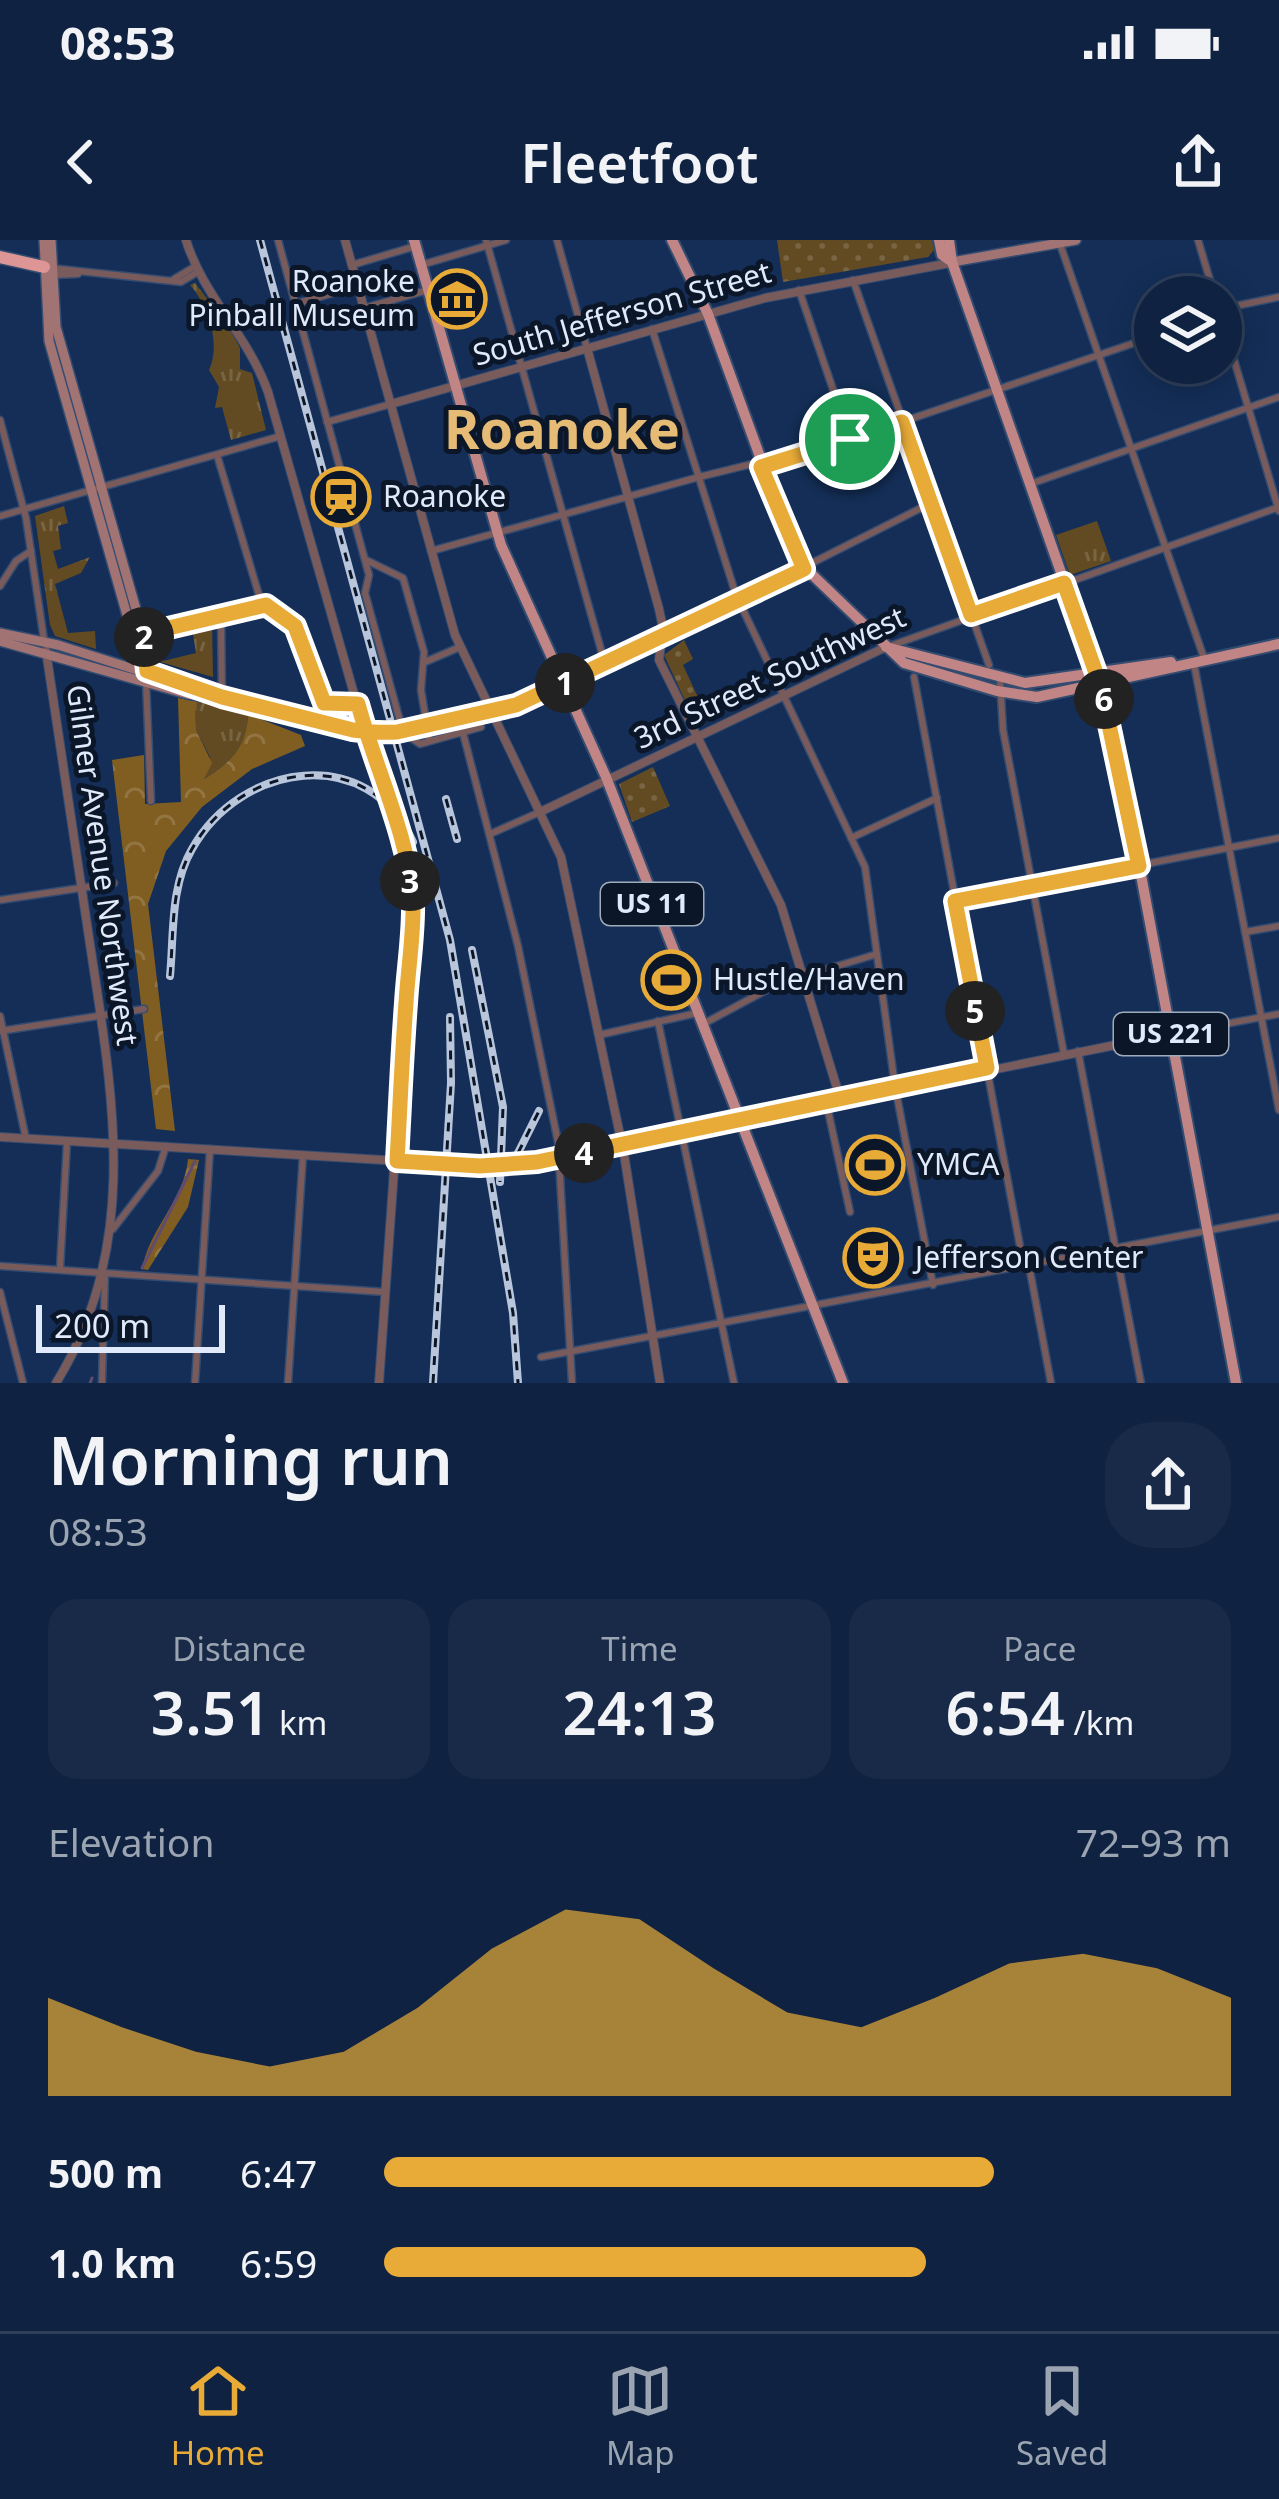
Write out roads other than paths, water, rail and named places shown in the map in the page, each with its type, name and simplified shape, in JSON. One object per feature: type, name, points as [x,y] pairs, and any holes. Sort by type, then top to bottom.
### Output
[{"type":"highway","points":[[0,256],[50,270]]},
{"type":"main road","points":[[47,240],[49,341],[143,634],[145,674]]},
{"type":"main road","points":[[672,240],[708,314],[761,467],[804,569],[886,647],[914,667],[999,685],[1099,681],[1279,644]]},
{"type":"main road","points":[[939,240],[942,255],[952,262]]},
{"type":"main road","points":[[949,240],[952,262],[1099,681]]},
{"type":"main road","name":"South Jefferson Street","points":[[952,262],[1076,240]]},
{"type":"main road","name":"US 11","points":[[415,243],[497,533],[607,781],[843,1383]]},
{"type":"main road","points":[[97,489],[145,674]]},
{"type":"main road","points":[[0,637],[368,732],[491,712],[562,684],[804,569]]},
{"type":"main road","name":"US 221","points":[[1099,681],[1139,866],[1236,1383]]},
{"type":"street","points":[[186,240],[195,270],[257,366],[413,901],[379,1383]]},
{"type":"street","points":[[278,240],[364,557],[365,593],[410,742],[428,742],[481,727]]},
{"type":"street","points":[[345,240],[460,647],[561,857],[622,1145],[660,1383]]},
{"type":"street","points":[[421,265],[506,240]]},
{"type":"street","points":[[557,240],[659,609],[659,660],[777,895],[840,1098]]},
{"type":"street","points":[[1198,240],[1209,276]]},
{"type":"street","points":[[1059,242],[1166,546],[1199,659],[1279,1110]]},
{"type":"street","points":[[352,265],[415,243]]},
{"type":"street","points":[[487,243],[604,664]]},
{"type":"street","name":"South Jefferson Street","points":[[327,422],[799,290],[952,262]]},
{"type":"street","points":[[50,270],[178,280],[195,270]]},
{"type":"street","points":[[853,280],[989,665]]},
{"type":"street","points":[[295,304],[358,286]]},
{"type":"street","points":[[364,308],[428,290]]},
{"type":"street","points":[[799,290],[850,439]]},
{"type":"street","points":[[1242,307],[1279,297]]},
{"type":"street","points":[[652,329],[695,478],[739,602],[865,867],[895,1086],[933,1285]]},
{"type":"street","points":[[431,551],[695,478],[752,464],[761,467],[1134,343]]},
{"type":"street","points":[[1241,384],[1278,509]]},
{"type":"street","points":[[1030,484],[1132,451],[1246,404],[1279,398]]},
{"type":"street","name":"Gilmer Avenue Northwest","points":[[0,420],[31,551],[117,1143],[105,1274],[76,1349],[56,1383]]},
{"type":"street","points":[[0,516],[281,436]]},
{"type":"street","points":[[217,455],[262,604]]},
{"type":"street","points":[[804,569],[931,502]]},
{"type":"street","name":"3rd Street Southwest","points":[[490,833],[886,647],[1278,509]]},
{"type":"street","points":[[0,586],[16,561],[31,551]]},
{"type":"street","points":[[364,557],[377,567],[397,572]]},
{"type":"street","points":[[368,584],[397,572]]},
{"type":"street","points":[[397,572],[425,662],[421,689],[428,742]]},
{"type":"street","points":[[143,634],[262,604],[285,614],[295,626],[324,703],[358,704]]},
{"type":"street","points":[[221,613],[222,697]]},
{"type":"street","points":[[425,662],[460,647]]},
{"type":"street","points":[[145,674],[151,801]]},
{"type":"street","points":[[914,677],[1051,1383]]},
{"type":"street","points":[[999,685],[1064,1054]]},
{"type":"street","points":[[463,734],[490,833],[560,1158],[572,1383]]},
{"type":"street","points":[[850,838],[937,798]]},
{"type":"street","points":[[955,901],[1279,838]]},
{"type":"street","points":[[0,901],[115,883]]},
{"type":"street","points":[[1245,932],[1279,926]]},
{"type":"street","points":[[599,1035],[658,1021],[699,1019],[803,974],[877,954]]},
{"type":"street","points":[[2,1031],[144,1010]]},
{"type":"street","points":[[0,1137],[434,1163],[537,1162],[895,1086],[1279,1014]]},
{"type":"street","points":[[0,1016],[26,1139]]},
{"type":"street","points":[[658,1021],[734,1383]]},
{"type":"street","points":[[1078,1051],[1141,1383]]},
{"type":"street","points":[[826,1101],[850,1212]]},
{"type":"street","points":[[60,1269],[67,1142]]},
{"type":"street","points":[[112,1229],[158,1172],[166,1146]]},
{"type":"street","points":[[195,1383],[210,1149]]},
{"type":"street","points":[[288,1383],[303,1155]]},
{"type":"street","points":[[541,1357],[1279,1217]]},
{"type":"street","points":[[0,1266],[385,1292]]},
{"type":"street","points":[[102,1383],[105,1274]]},
{"type":"street","points":[[0,1292],[23,1383]]},
{"type":"waterway","points":[[142,1268],[195,1161]]},
{"type":"waterway","points":[[90,1383],[92,1378]]},
{"type":"railway","points":[[260,240],[450,940],[513,1313],[518,1383]]},
{"type":"railway","points":[[170,976],[174,911],[185,864],[213,820],[240,798],[271,783],[304,776],[336,778],[366,789],[393,810],[413,842]]},
{"type":"railway","points":[[446,799],[457,839]]},
{"type":"railway","points":[[472,950],[503,1107],[500,1182]]},
{"type":"railway","points":[[433,1383],[451,1083],[450,1017]]},
{"type":"railway","points":[[510,1169],[539,1111]]},
{"type":"place","name":"Roanoke Pinball Museum","points":[[457,299]]},
{"type":"place","name":"Roanoke","points":[[341,497]]},
{"type":"place","name":"Hustle/Haven","points":[[671,980]]},
{"type":"place","name":"YMCA","points":[[875,1165]]},
{"type":"place","name":"Jefferson Center","points":[[873,1258]]},
{"type":"district","name":"Roanoke","points":[[562,430]]}]
